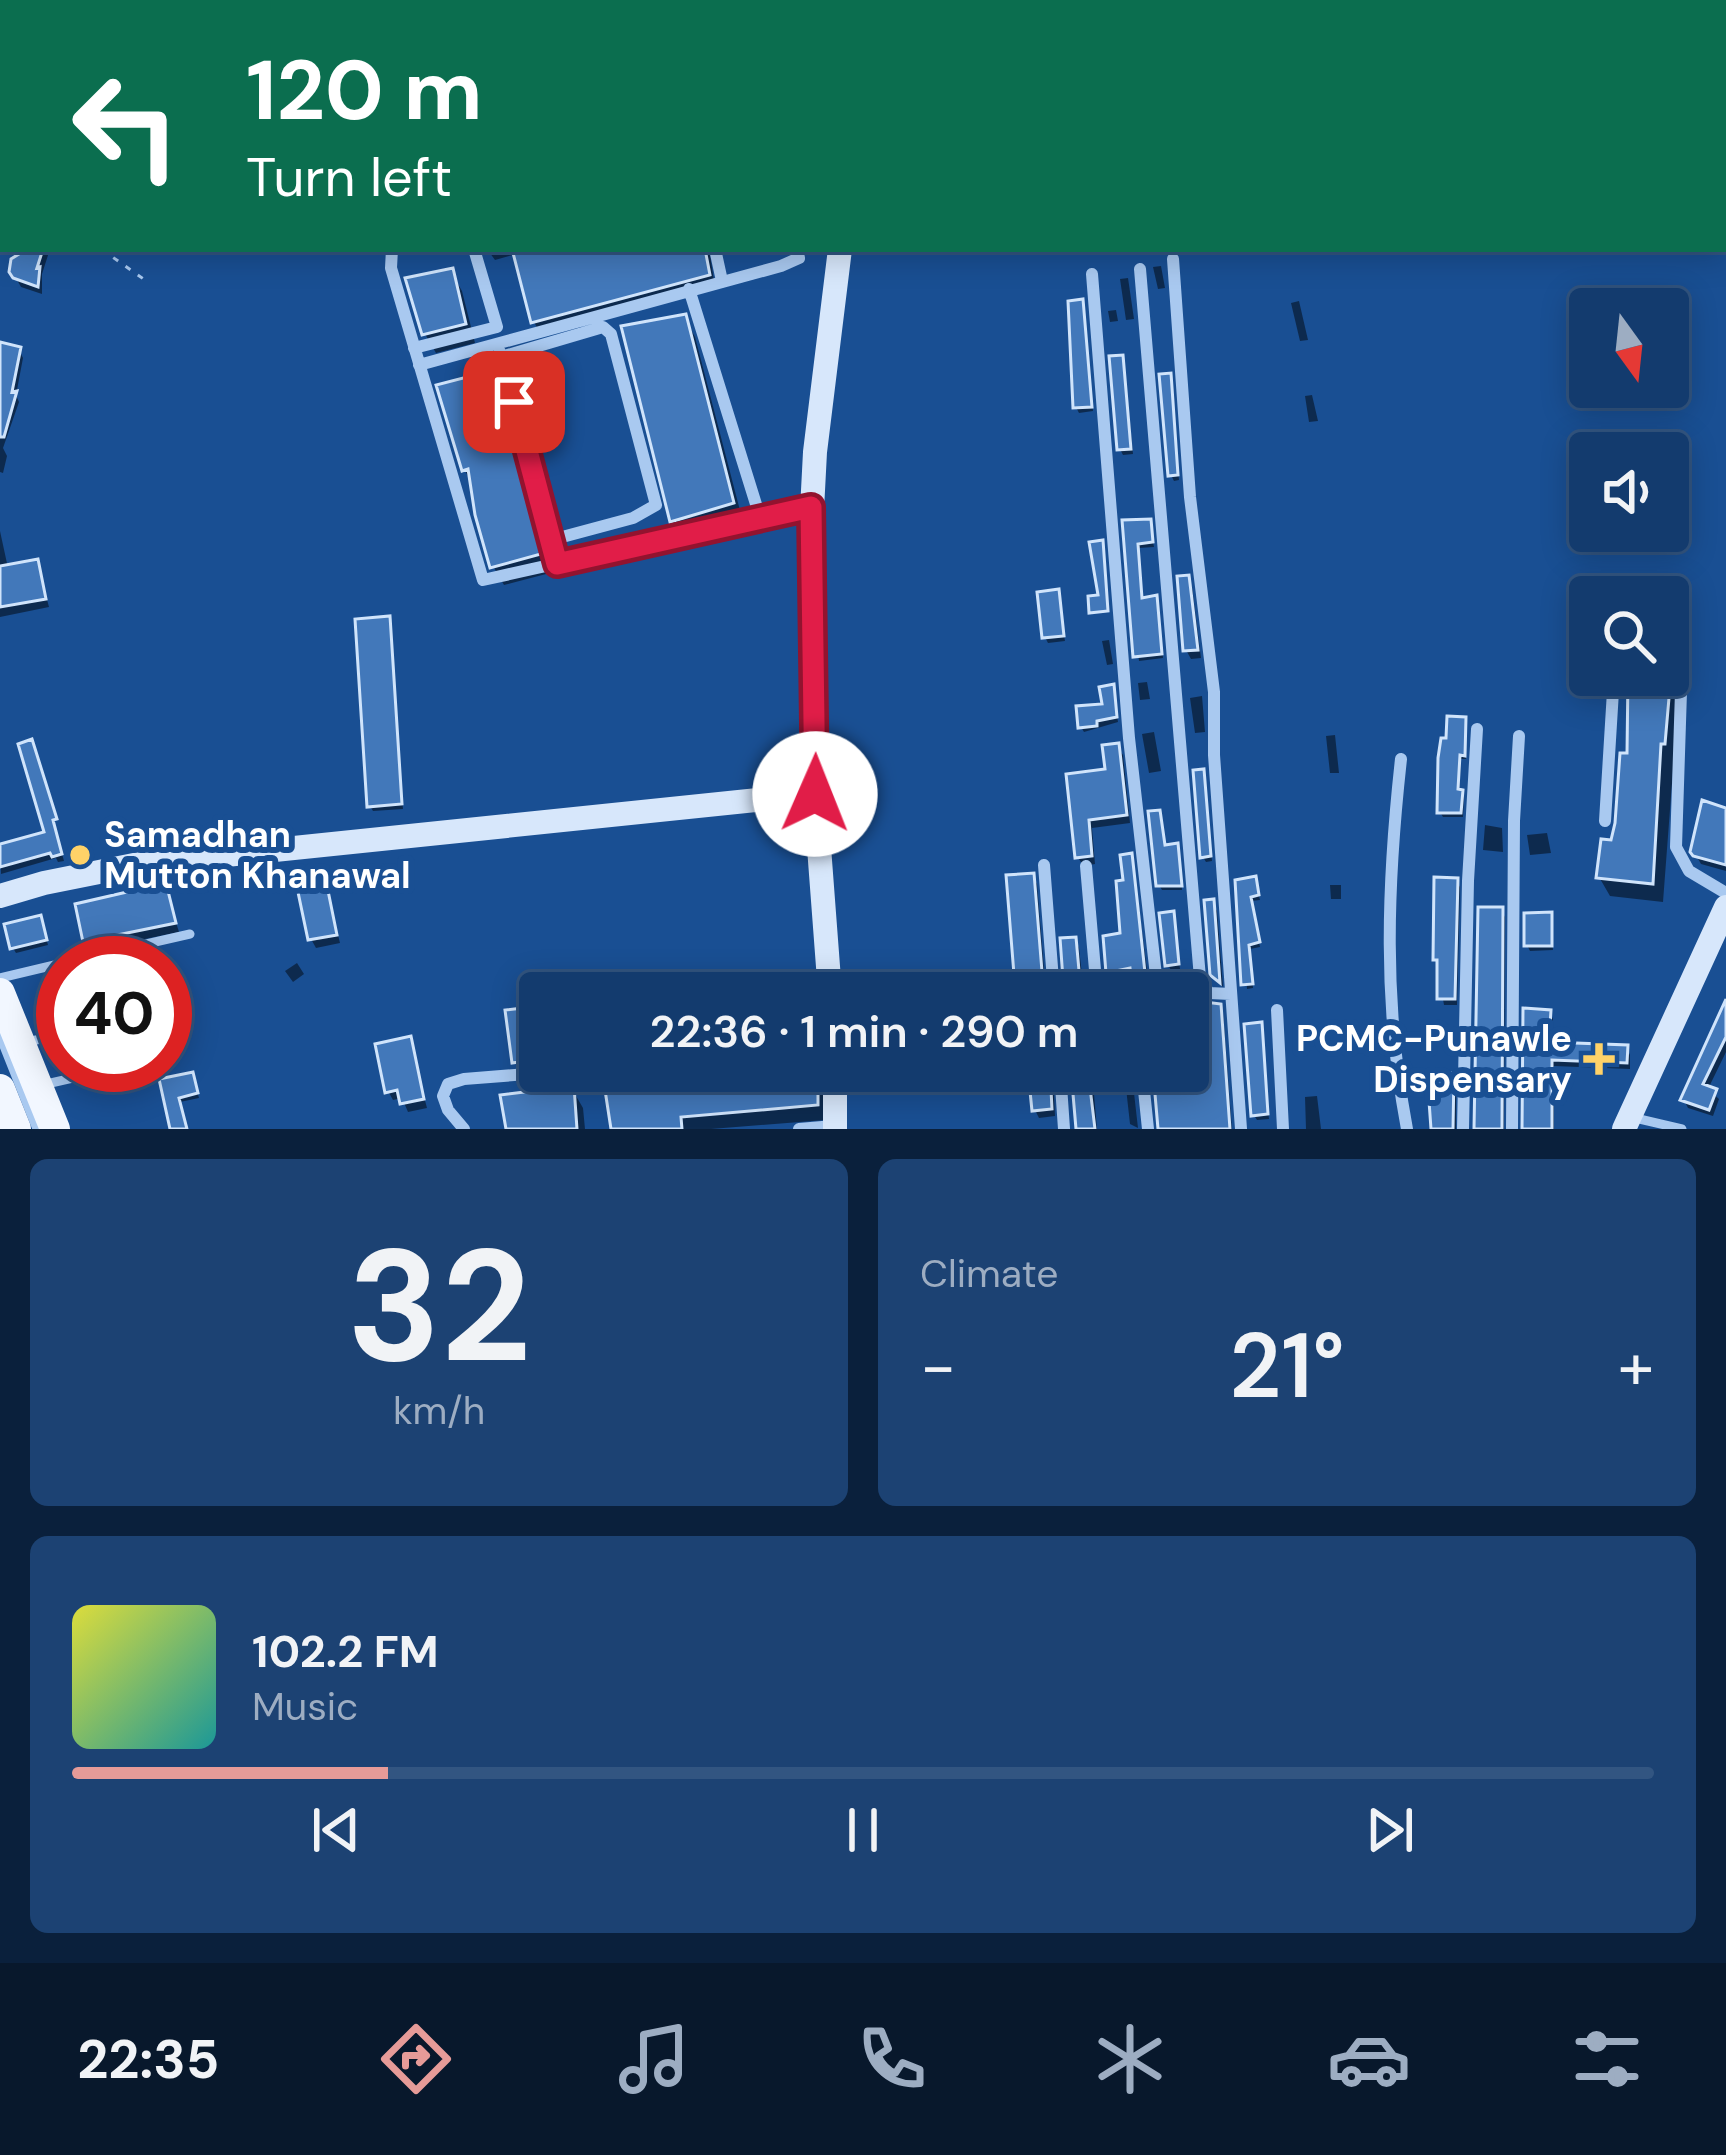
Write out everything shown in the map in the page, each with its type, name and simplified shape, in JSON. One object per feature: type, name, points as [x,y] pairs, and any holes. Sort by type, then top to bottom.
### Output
[{"type":"main road","points":[[0,993],[10,1040],[36,1083]]},
{"type":"main road","points":[[0,1089],[16,1129]]},
{"type":"main road","points":[[40,1092],[55,1129]]},
{"type":"street","points":[[392,252],[391,268],[482,580],[811,507]]},
{"type":"street","points":[[414,348],[497,327],[475,252]]},
{"type":"street","points":[[716,252],[722,280]]},
{"type":"street","points":[[500,351],[689,289],[793,261],[799,258],[798,252]]},
{"type":"street","points":[[829,972],[815,794],[811,507],[840,252]]},
{"type":"street","points":[[1173,259],[1190,497],[1214,692],[1214,755],[1240,1129]]},
{"type":"street","points":[[1140,269],[1200,978],[1209,993],[1231,994]]},
{"type":"street","points":[[1092,274],[1129,738],[1156,972]]},
{"type":"street","points":[[689,289],[760,518]]},
{"type":"street","points":[[419,365],[602,327],[611,334],[656,506],[634,518],[551,540]]},
{"type":"street","points":[[500,351],[557,564]]},
{"type":"street","points":[[1605,821],[1613,696]]},
{"type":"street","points":[[1681,696],[1676,847],[1688,871],[1726,893]]},
{"type":"street","points":[[1463,1129],[1468,881],[1477,729]]},
{"type":"street","points":[[1512,1129],[1514,821],[1520,736]]},
{"type":"street","points":[[1401,759],[1387,901],[1394,1037],[1407,1129]]},
{"type":"street","points":[[0,896],[139,864],[815,794]]},
{"type":"street","points":[[1044,865],[1052,972]]},
{"type":"street","points":[[1086,866],[1095,972]]},
{"type":"street","points":[[1626,1123],[1726,907]]},
{"type":"street","points":[[1277,1010],[1283,1129]]},
{"type":"street","points":[[464,1129],[443,1096],[448,1084],[519,1076]]},
{"type":"street","points":[[799,1129],[836,1127],[835,1092]]},
{"type":"street","points":[[1061,1092],[1064,1129]]},
{"type":"street","points":[[1144,1092],[1148,1129]]},
{"type":"lane","points":[[181,936],[190,934]]},
{"type":"lane","points":[[0,977],[36,969]]},
{"type":"lane","points":[[10,1040],[38,1129]]},
{"type":"lane","points":[[1626,1123],[1682,1129]]},
{"type":"path","points":[[104,252],[146,280]]},
{"type":"building","points":[[42,252],[38,287],[9,272],[11,259]]},
{"type":"building","points":[[513,252],[706,252],[710,275],[531,323]]},
{"type":"building","points":[[453,268],[466,324],[422,335],[405,278]]},
{"type":"building","points":[[1083,299],[1092,407],[1073,408],[1068,301]]},
{"type":"building","points":[[686,314],[734,503],[670,522],[621,326]]},
{"type":"building","points":[[0,342],[21,347],[12,392],[17,391],[4,437],[0,437]]},
{"type":"building","points":[[1123,355],[1131,449],[1117,450],[1109,356]]},
{"type":"building","points":[[494,370],[541,554],[490,568],[468,469],[462,471],[436,385]]},
{"type":"building","points":[[1171,373],[1178,475],[1168,476],[1159,374]]},
{"type":"building","points":[[1151,519],[1153,542],[1138,544],[1142,598],[1157,595],[1162,654],[1133,657],[1122,520]]},
{"type":"building","points":[[1103,540],[1108,611],[1089,613],[1088,596],[1098,595],[1089,542]]},
{"type":"building","points":[[38,559],[46,599],[0,607],[0,566]]},
{"type":"building","points":[[1189,575],[1198,650],[1183,651],[1177,576]]},
{"type":"building","points":[[1059,589],[1064,636],[1042,638],[1037,592]]},
{"type":"building","points":[[390,616],[402,804],[367,807],[355,619]]},
{"type":"building","points":[[1114,684],[1117,717],[1078,728],[1076,706],[1102,704],[1099,687]]},
{"type":"building","points":[[1628,696],[1669,696],[1665,744],[1661,744],[1653,884],[1596,878],[1601,839],[1611,840],[1615,823],[1620,753],[1627,753]]},
{"type":"building","points":[[1447,716],[1466,717],[1458,789],[1463,790],[1461,813],[1437,813],[1438,758],[1441,738],[1446,738]]},
{"type":"building","points":[[32,739],[57,819],[53,820],[62,854],[0,867],[0,844],[44,832],[18,744]]},
{"type":"building","points":[[1119,743],[1127,815],[1089,820],[1092,856],[1075,858],[1066,774],[1105,769],[1102,745]]},
{"type":"building","points":[[1204,769],[1211,856],[1200,858],[1193,770]]},
{"type":"building","points":[[1702,800],[1726,808],[1726,865],[1690,852]]},
{"type":"building","points":[[1160,810],[1165,845],[1178,843],[1182,886],[1156,886],[1148,811]]},
{"type":"building","points":[[1132,853],[1145,972],[1130,972],[1130,968],[1106,972],[1103,936],[1120,933],[1116,881],[1123,880],[1120,855]]},
{"type":"building","points":[[323,866],[337,935],[308,940],[294,873]]},
{"type":"building","points":[[1034,873],[1042,972],[1014,972],[1006,875]]},
{"type":"building","points":[[1256,876],[1259,895],[1251,897],[1260,942],[1249,945],[1253,984],[1241,985],[1235,880]]},
{"type":"building","points":[[1434,877],[1458,878],[1455,999],[1437,999]]},
{"type":"building","points":[[166,883],[176,923],[112,936],[82,936],[75,904]]},
{"type":"building","points":[[1214,899],[1220,983],[1210,975],[1204,900]]},
{"type":"building","points":[[1478,907],[1503,907],[1502,1129],[1474,1129]]},
{"type":"building","points":[[1174,911],[1179,964],[1165,966],[1159,913]]},
{"type":"building","points":[[1552,912],[1552,946],[1524,946],[1524,913]]},
{"type":"building","points":[[41,915],[46,936],[10,949],[4,924]]},
{"type":"building","points":[[1076,937],[1079,972],[1062,972],[1060,938]]},
{"type":"building","points":[[1726,999],[1726,1037],[1703,1084],[1717,1089],[1709,1110],[1680,1100]]},
{"type":"building","points":[[1209,1002],[1221,1004],[1230,1129],[1158,1129],[1155,1092],[1209,1092]]},
{"type":"building","points":[[519,1008],[519,1062],[512,1063],[505,1010]]},
{"type":"building","points":[[1523,1008],[1551,1010],[1549,1042],[1628,1045],[1627,1063],[1552,1060],[1552,1129],[1522,1129]]},
{"type":"building","points":[[1262,1022],[1268,1114],[1251,1116],[1244,1024]]},
{"type":"building","points":[[411,1036],[424,1099],[400,1104],[397,1090],[385,1093],[375,1044]]},
{"type":"building","points":[[192,1072],[198,1093],[179,1098],[187,1129],[170,1129],[162,1092],[192,1092]]},
{"type":"building","points":[[1427,1073],[1454,1073],[1453,1129],[1431,1129]]},
{"type":"building","points":[[574,1092],[577,1129],[506,1129],[500,1095]]},
{"type":"building","points":[[605,1092],[818,1092],[818,1105],[681,1117],[682,1129],[611,1129]]},
{"type":"building","points":[[1030,1092],[1051,1092],[1052,1109],[1032,1111]]},
{"type":"building","points":[[1073,1092],[1091,1092],[1095,1129],[1076,1129]]},
{"type":"place","name":"Samadhan Mutton Khanawal","points":[[80,855]]},
{"type":"place","name":"PCMC-Punawle Dispensary","points":[[1599,1059]]},
{"type":"route","points":[[514,402],[557,564],[811,507],[815,794]]}]
